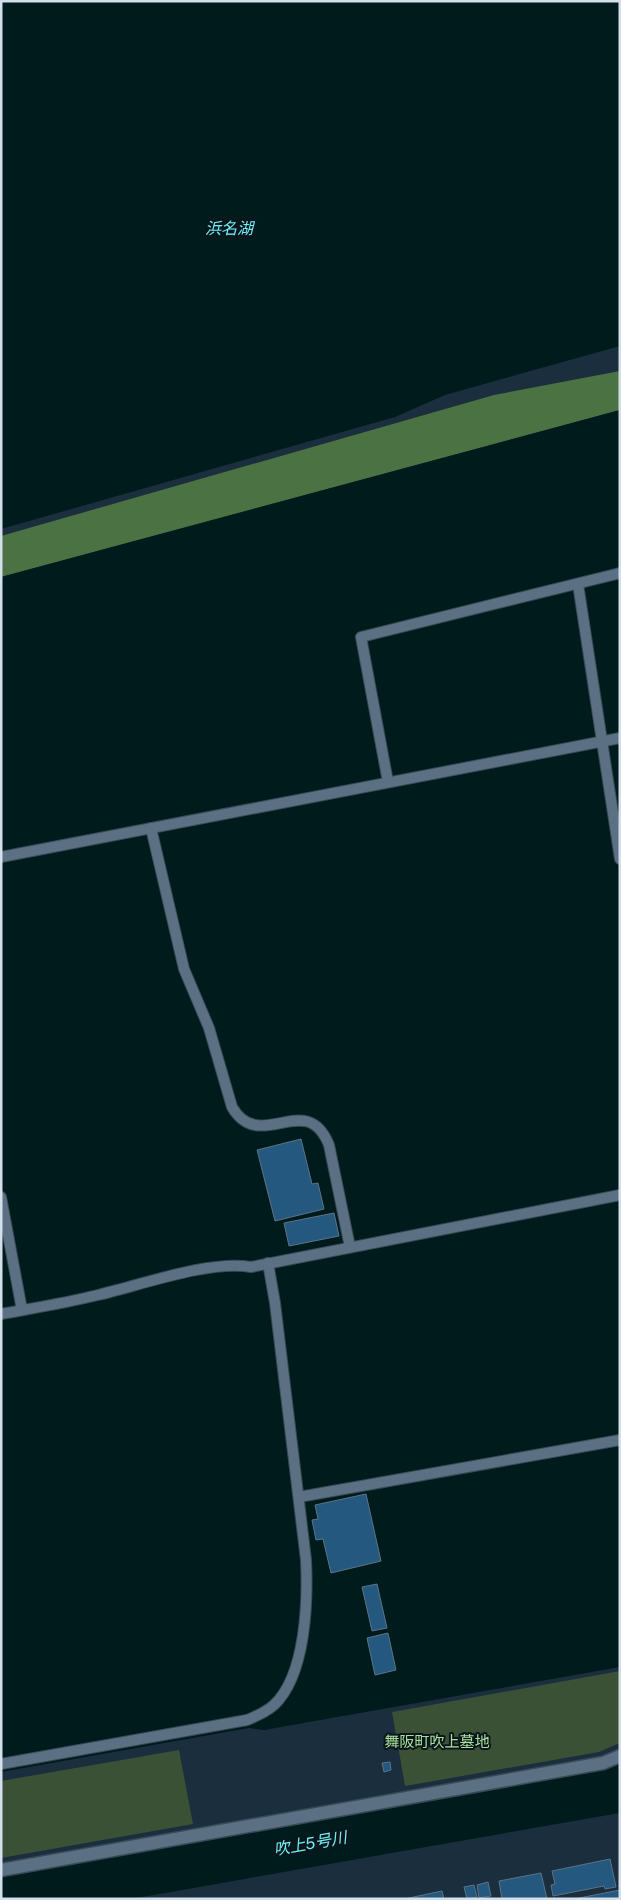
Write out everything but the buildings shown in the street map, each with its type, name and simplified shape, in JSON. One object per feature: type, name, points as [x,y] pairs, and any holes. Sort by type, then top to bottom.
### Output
[{"type":"street","points":[[1,1870],[603,1763],[620,1756]]},
{"type":"lane","points":[[388,782],[361,637],[620,573]]},
{"type":"lane","points":[[578,584],[620,859]]},
{"type":"lane","points":[[1,857],[620,738]]},
{"type":"lane","points":[[151,828],[184,969],[210,1028],[232,1107],[238,1118],[248,1124],[260,1126],[301,1120],[310,1121],[324,1133],[329,1145],[350,1247]]},
{"type":"lane","points":[[1,1314],[99,1295],[183,1274],[237,1264],[251,1267],[620,1195]]},
{"type":"lane","points":[[1,1197],[22,1310]]},
{"type":"lane","points":[[1,1764],[247,1720],[262,1714],[275,1704],[284,1692],[291,1677],[303,1639],[308,1600],[299,1497],[275,1303],[268,1263]]},
{"type":"lane","points":[[299,1497],[620,1440]]},
{"type":"green space","points":[[620,371],[620,410],[1,577],[1,536],[494,395]]},
{"type":"green space","name":"舞阪町吹上墓地","points":[[620,1671],[620,1743],[599,1752],[405,1786],[392,1712]]},
{"type":"green space","points":[[179,1750],[193,1824],[1,1858],[1,1781]]},
{"type":"water","name":"浜名湖","points":[[1,1],[620,1],[620,346],[445,395],[395,417],[1,529]]},
{"type":"water","points":[[620,410],[620,1667],[264,1730],[249,1728],[1,1772],[1,577]]},
{"type":"waterway","name":"吹上5号川","points":[[1,1897],[620,1788]]}]
